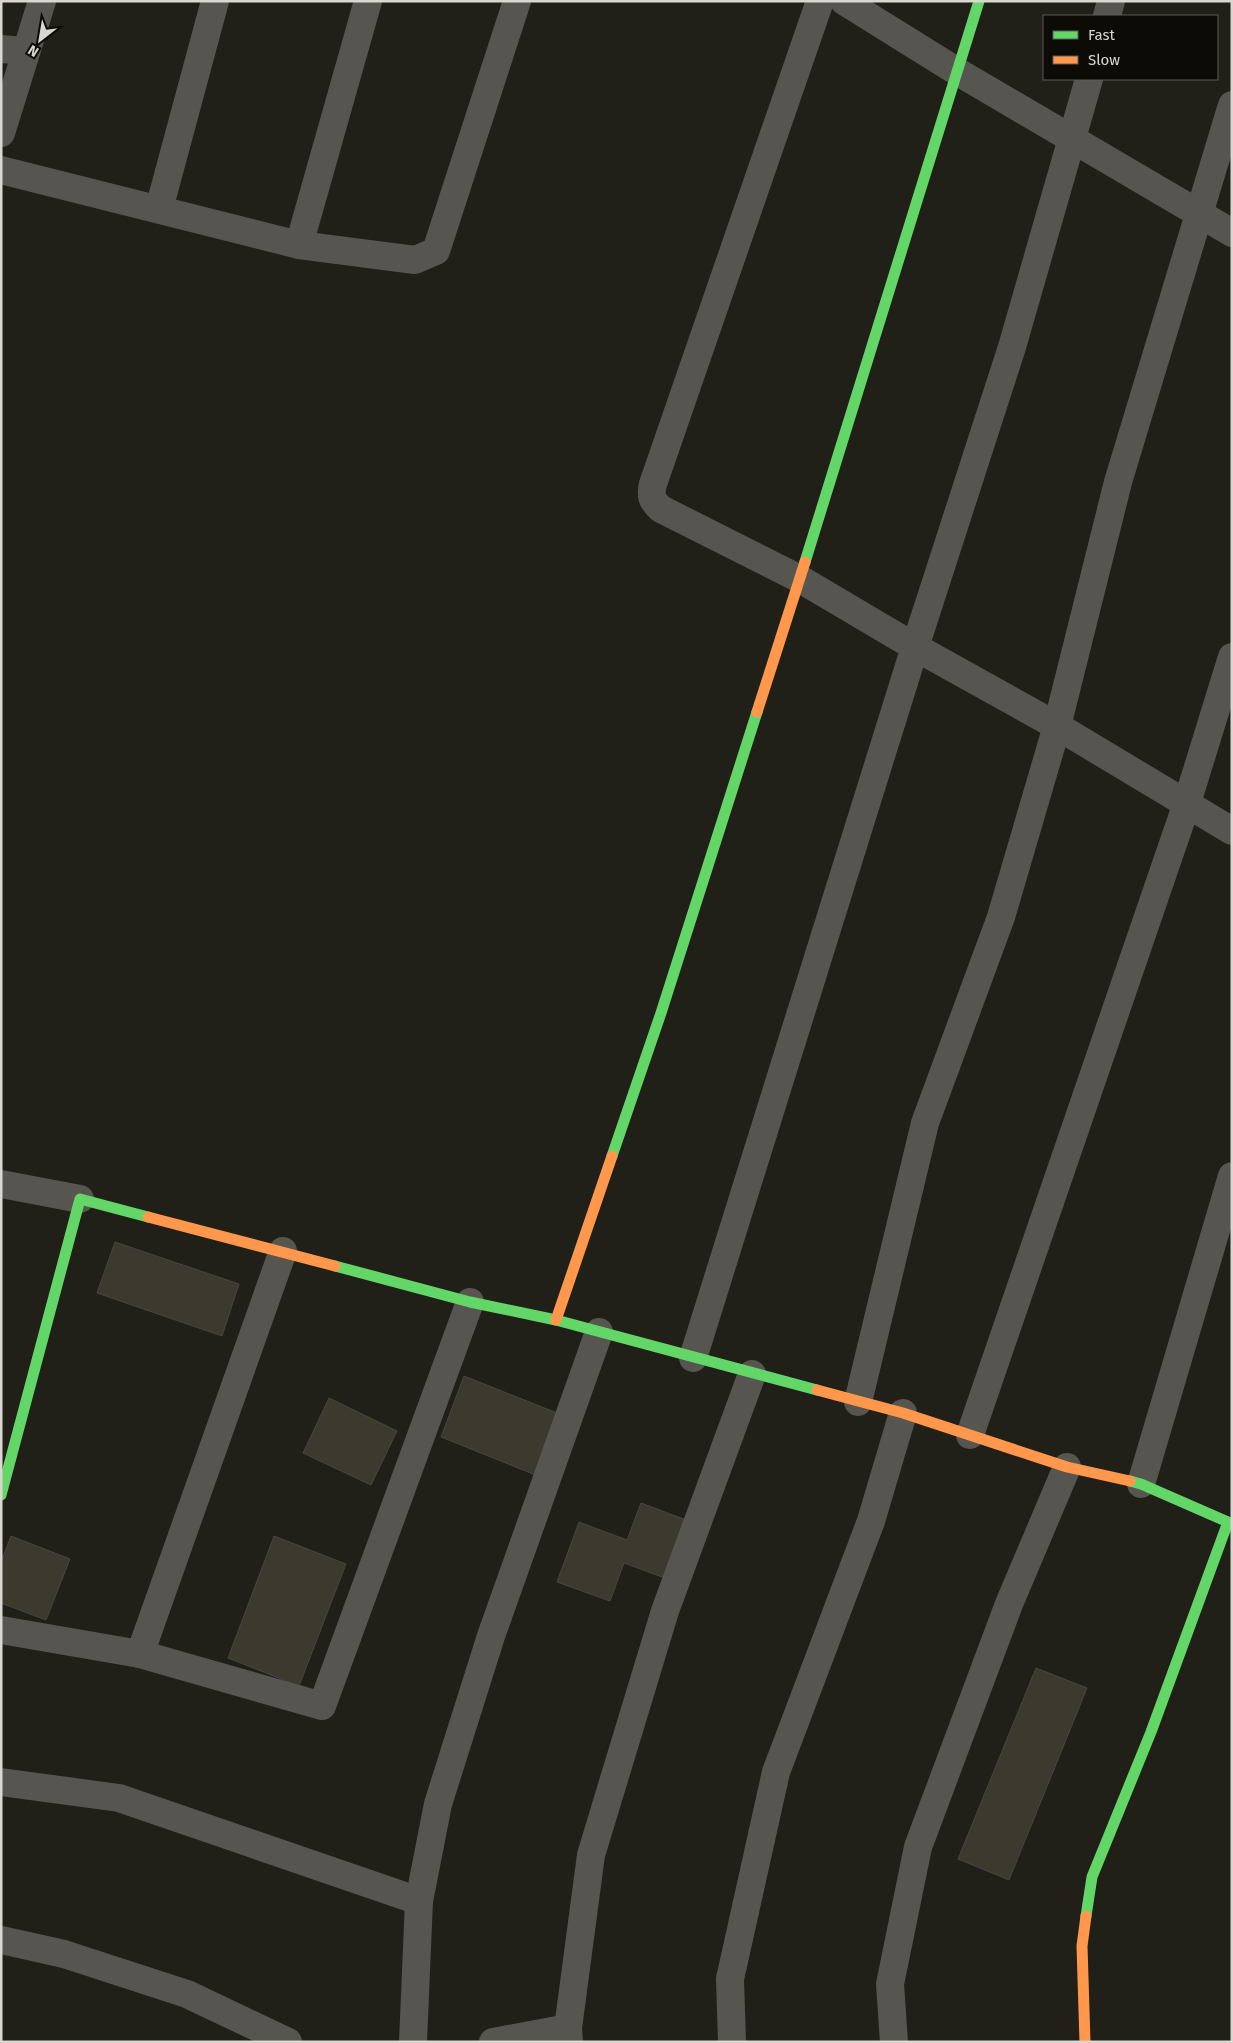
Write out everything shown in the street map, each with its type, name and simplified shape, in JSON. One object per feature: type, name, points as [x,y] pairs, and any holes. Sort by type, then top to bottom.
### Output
[{"type":"street","points":[[1,134],[14,50],[42,1]]},
{"type":"street","points":[[159,209],[215,1]]},
{"type":"street","points":[[298,245],[368,1]]},
{"type":"street","points":[[1,170],[298,245],[415,260],[436,252],[517,1]]},
{"type":"street","points":[[820,1],[650,494],[655,504],[661,508],[800,579],[914,647],[1056,726],[1186,806],[1232,831]]},
{"type":"street","points":[[844,1],[958,72],[1072,137],[1232,233]]},
{"type":"street","points":[[556,1320],[664,1004],[800,579],[979,1]]},
{"type":"street","points":[[1107,15],[1111,1]]},
{"type":"street","points":[[693,1358],[914,647],[1012,347],[1089,80]]},
{"type":"street","points":[[858,1402],[925,1123],[1001,917],[1056,726],[1118,482],[1232,105]]},
{"type":"street","points":[[970,1435],[1186,806],[1232,657]]},
{"type":"street","points":[[1141,1484],[1232,1176]]},
{"type":"street","points":[[1,1184],[80,1199],[283,1251],[470,1302],[556,1320],[903,1414],[1067,1467],[1141,1484],[1228,1522],[1224,1560],[1092,1877],[1082,1946],[1083,2028],[1085,2042]]},
{"type":"street","points":[[1,1495],[80,1199]]},
{"type":"street","points":[[140,1654],[283,1251]]},
{"type":"street","points":[[1,1630],[140,1654],[322,1706],[470,1302]]},
{"type":"street","points":[[414,2042],[419,1901],[438,1804],[464,1719],[599,1332]]},
{"type":"street","points":[[493,2042],[569,2035],[591,1854],[666,1611],[752,1374]]},
{"type":"street","points":[[732,2042],[730,1979],[776,1772],[870,1521],[903,1414]]},
{"type":"street","points":[[894,2042],[890,1984],[918,1847],[1009,1604],[1067,1467]]},
{"type":"street","points":[[1,1782],[118,1798],[419,1901]]},
{"type":"street","points":[[1,1940],[64,1954],[187,1994],[288,2042]]},
{"type":"building","points":[[115,1242],[239,1284],[222,1336],[97,1293]]},
{"type":"building","points":[[464,1376],[567,1417],[543,1478],[441,1437]]},
{"type":"building","points":[[329,1398],[397,1431],[371,1485],[303,1453]]},
{"type":"building","points":[[641,1503],[694,1523],[673,1581],[624,1563],[610,1601],[557,1582],[579,1522],[627,1540]]},
{"type":"building","points":[[11,1536],[70,1559],[46,1620],[1,1603],[1,1562]]},
{"type":"building","points":[[274,1536],[346,1564],[299,1686],[228,1658]]},
{"type":"building","points":[[1036,1668],[1087,1688],[1009,1880],[958,1859]]},
{"type":"traffic: fast","points":[[805,562],[979,1]]},
{"type":"traffic: fast","points":[[612,1156],[661,1013],[757,712]]},
{"type":"traffic: fast","points":[[1,1495],[80,1199],[148,1217]]},
{"type":"traffic: fast","points":[[335,1266],[470,1302],[556,1320],[817,1390]]},
{"type":"traffic: fast","points":[[1086,1916],[1092,1877],[1151,1732],[1228,1522],[1130,1481]]},
{"type":"traffic: slow","points":[[757,712],[805,562]]},
{"type":"traffic: slow","points":[[556,1320],[612,1156]]},
{"type":"traffic: slow","points":[[148,1217],[335,1266]]},
{"type":"traffic: slow","points":[[817,1390],[903,1413],[1067,1467],[1130,1481]]},
{"type":"traffic: slow","points":[[1085,2042],[1082,1946],[1086,1916]]}]
